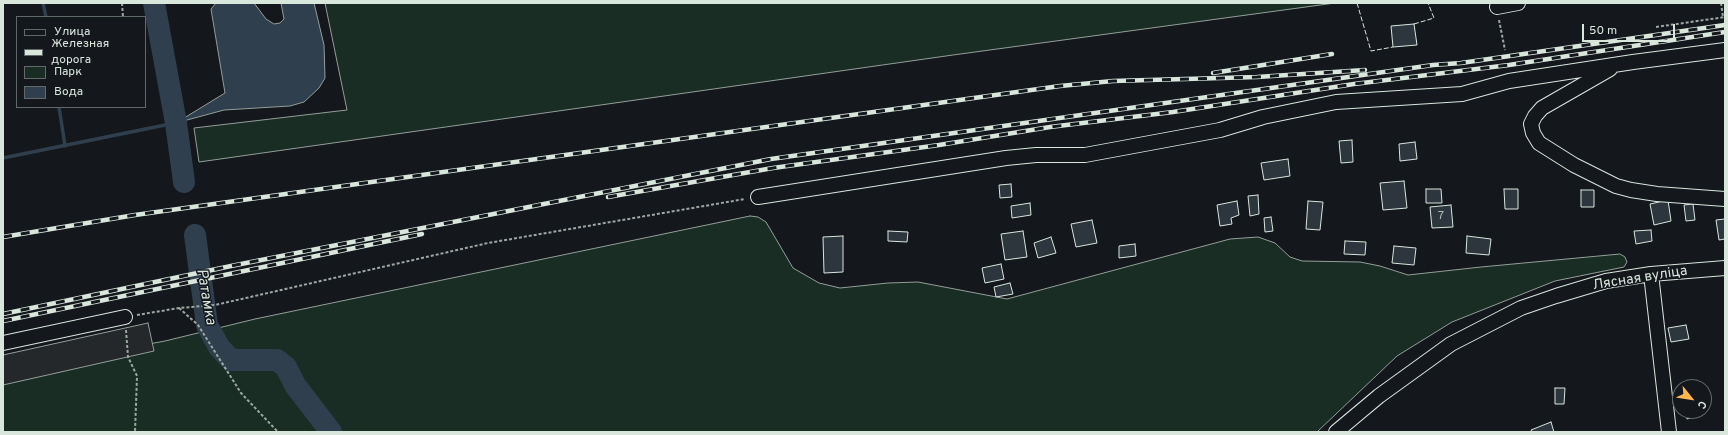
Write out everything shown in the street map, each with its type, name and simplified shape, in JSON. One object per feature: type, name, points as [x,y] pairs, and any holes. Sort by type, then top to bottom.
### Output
[{"type":"street","points":[[1496,7],[1518,3]]},
{"type":"street","points":[[758,197],[1006,158],[1036,155],[1085,155],[1220,130],[1263,117],[1336,102],[1462,94],[1508,81],[1617,64],[1725,50]]},
{"type":"street","points":[[1617,64],[1568,95],[1542,108],[1535,116],[1531,124],[1533,133],[1539,143],[1574,165],[1616,186],[1657,194],[1725,200]]},
{"type":"street","name":"Лясная вуліца","points":[[1336,432],[1378,396],[1451,344],[1521,308],[1606,281],[1651,274],[1725,268]]},
{"type":"street","points":[[1651,274],[1669,432]]},
{"type":"street","points":[[3,343],[125,317]]},
{"type":"path","points":[[122,3],[123,16]]},
{"type":"path","points":[[1656,27],[1724,17],[1721,3]]},
{"type":"path","points":[[1496,7],[1505,50]]},
{"type":"path","points":[[135,432],[137,376],[128,357],[125,317],[215,304],[488,243],[758,197]]},
{"type":"path","points":[[179,308],[198,325],[241,393],[278,432]]},
{"type":"green space","points":[[325,3],[1335,3],[953,55],[199,162],[194,128],[347,110]]},
{"type":"green space","points":[[750,216],[758,217],[766,222],[793,268],[819,283],[840,288],[888,283],[918,282],[1007,299],[1230,239],[1258,237],[1275,243],[1290,257],[1302,261],[1360,262],[1380,266],[1408,275],[1620,254],[1625,257],[1627,262],[1624,267],[1555,281],[1452,322],[1397,356],[1317,432],[3,432],[3,371],[165,341],[255,319]]},
{"type":"shaded area","points":[[148,323],[154,351],[3,385],[3,355]]},
{"type":"water","points":[[216,3],[254,3],[266,19],[274,24],[280,23],[284,19],[281,3],[314,3],[324,45],[325,78],[319,88],[304,102],[290,106],[224,110],[176,123],[225,93],[211,9]]},
{"type":"building","points":[[1414,24],[1417,45],[1393,47],[1391,26]]},
{"type":"building","points":[[1352,140],[1353,162],[1341,163],[1339,141]]},
{"type":"building","points":[[1415,142],[1417,159],[1400,161],[1399,144]]},
{"type":"building","points":[[1288,159],[1290,176],[1264,180],[1261,163]]},
{"type":"building","points":[[1404,181],[1407,208],[1383,210],[1380,183]]},
{"type":"building","points":[[1011,184],[1012,197],[1000,198],[999,185]]},
{"type":"building","points":[[1426,189],[1441,189],[1442,203],[1426,203]]},
{"type":"building","points":[[1504,189],[1518,189],[1518,209],[1505,209]]},
{"type":"building","points":[[1581,190],[1594,190],[1594,207],[1581,207]]},
{"type":"building","points":[[1258,195],[1259,214],[1250,216],[1248,196]]},
{"type":"building","points":[[1668,200],[1671,221],[1654,225],[1650,204]]},
{"type":"building","points":[[1237,201],[1239,215],[1231,218],[1232,224],[1220,226],[1217,205]]},
{"type":"building","points":[[1308,201],[1323,202],[1320,230],[1306,229]]},
{"type":"building","points":[[1030,203],[1031,215],[1012,218],[1011,206]]},
{"type":"building","points":[[1693,204],[1695,220],[1686,221],[1684,205]]},
{"type":"building","points":[[1451,205],[1453,227],[1432,228],[1430,207]]},
{"type":"building","points":[[1271,217],[1273,231],[1265,232],[1264,218]]},
{"type":"building","points":[[1725,219],[1725,239],[1719,240],[1716,220]]},
{"type":"building","points":[[1092,220],[1097,243],[1076,247],[1071,224]]},
{"type":"building","points":[[1651,230],[1652,241],[1636,244],[1634,231]]},
{"type":"building","points":[[888,231],[908,232],[907,242],[888,241]]},
{"type":"building","points":[[1023,231],[1027,257],[1005,260],[1001,234]]},
{"type":"building","points":[[843,236],[843,272],[824,273],[823,237]]},
{"type":"building","points":[[1467,236],[1491,239],[1489,255],[1466,253]]},
{"type":"building","points":[[1051,237],[1056,253],[1038,258],[1034,243]]},
{"type":"building","points":[[1345,241],[1366,242],[1365,255],[1344,254]]},
{"type":"building","points":[[1135,244],[1136,256],[1119,258],[1119,246]]},
{"type":"building","points":[[1394,246],[1416,248],[1414,265],[1392,263]]},
{"type":"building","points":[[1001,264],[1004,279],[985,283],[982,268]]},
{"type":"building","points":[[1010,283],[1013,294],[996,297],[994,287]]},
{"type":"building","points":[[1686,325],[1689,339],[1671,342],[1668,328]]},
{"type":"building","points":[[1555,388],[1565,388],[1564,404],[1555,404]]},
{"type":"building","points":[[1551,422],[1554,432],[1532,432],[1531,430]]},
{"type":"waterway","points":[[43,3],[46,16]]},
{"type":"waterway","name":"Ратамка","points":[[154,3],[176,123],[184,182]]},
{"type":"waterway","points":[[59,108],[65,146]]},
{"type":"waterway","points":[[3,158],[180,122]]},
{"type":"waterway","name":"Ратамка","points":[[195,235],[207,325],[219,347],[231,360],[277,360],[286,367],[295,385],[331,432]]},
{"type":"railway","points":[[3,314],[231,266],[771,159],[1725,25]]},
{"type":"railway","points":[[608,197],[773,168],[939,145],[1050,127],[1173,112],[1354,84],[1509,65],[1725,32]]},
{"type":"railway","points":[[1213,73],[1332,54]]},
{"type":"railway","points":[[3,237],[135,215],[1060,86],[1113,81],[1257,77],[1365,70]]},
{"type":"railway","points":[[3,321],[422,234]]},
{"type":"fence","points":[[1357,3],[1371,51],[1393,47]]},
{"type":"fence","points":[[1414,24],[1434,18],[1428,3]]}]
